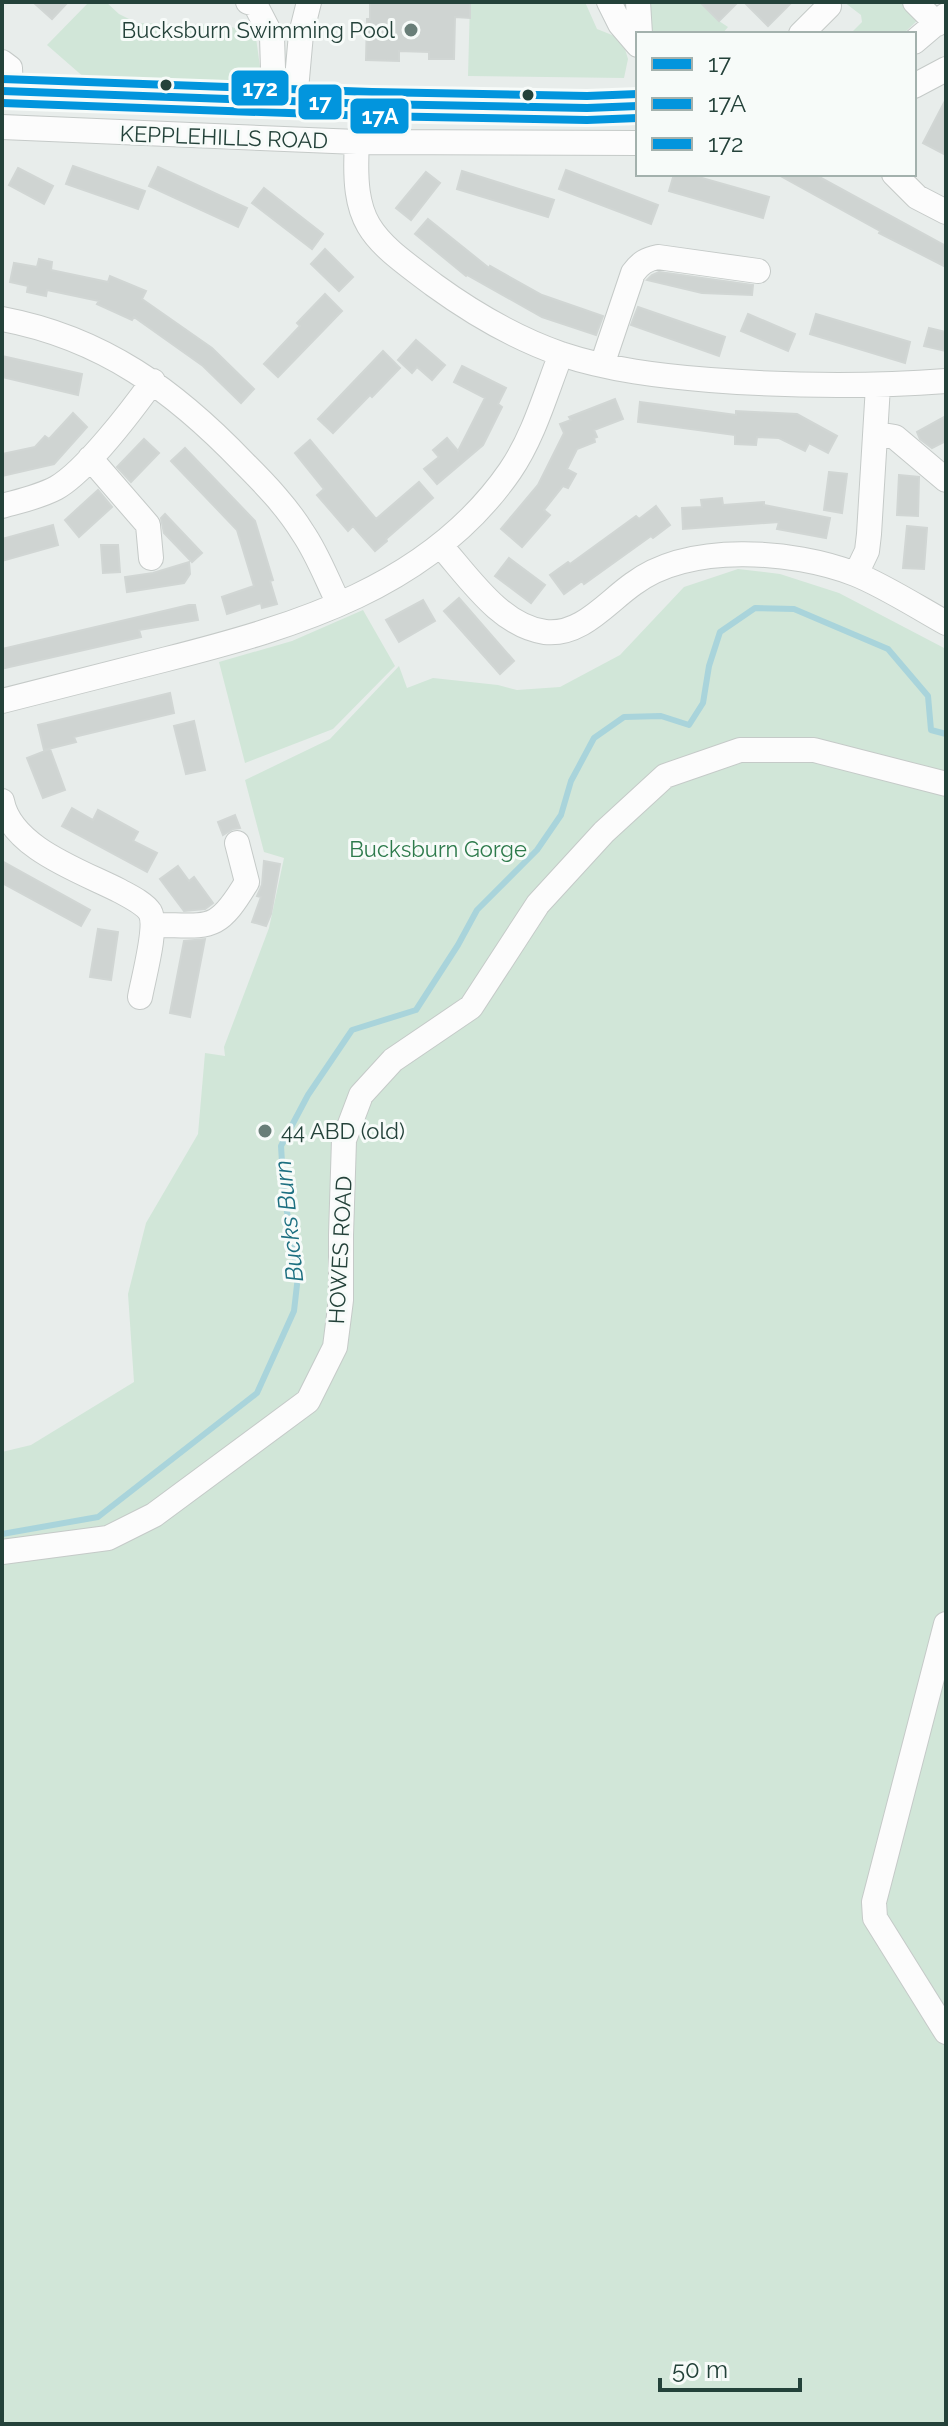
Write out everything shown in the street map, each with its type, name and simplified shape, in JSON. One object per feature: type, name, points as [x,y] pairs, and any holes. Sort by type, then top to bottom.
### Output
[{"type":"street","points":[[248,2],[255,4],[272,37],[284,101]]},
{"type":"street","points":[[284,101],[309,2]]},
{"type":"street","points":[[609,2],[620,24],[636,43]]},
{"type":"street","points":[[638,2],[640,32]]},
{"type":"street","points":[[915,2],[942,19],[916,40]]},
{"type":"street","points":[[803,32],[829,6]]},
{"type":"street","points":[[2,62],[10,68],[6,91]]},
{"type":"street","points":[[916,85],[946,69]]},
{"type":"street","name":"KEPPLEHILLS ROAD","points":[[6,91],[284,101],[587,108],[636,106]]},
{"type":"street","name":"KEPPLEHILLS ROAD","points":[[2,127],[357,142],[636,143]]},
{"type":"street","points":[[357,142],[356,183],[361,212],[379,240],[404,263],[473,313],[561,354],[643,373],[778,385],[878,386],[946,381]]},
{"type":"street","points":[[896,176],[917,197],[946,212]]},
{"type":"street","points":[[602,365],[638,265],[658,257],[758,271]]},
{"type":"street","points":[[2,319],[58,333],[117,360],[153,381],[211,428],[286,509],[316,554],[339,604]]},
{"type":"street","points":[[2,701],[284,627],[386,582],[413,566],[475,513],[510,471],[527,440],[561,354]]},
{"type":"street","points":[[2,506],[37,497],[58,487],[90,458],[153,381]]},
{"type":"street","points":[[856,574],[867,551],[869,534],[878,386]]},
{"type":"street","points":[[877,434],[895,437],[946,480]]},
{"type":"street","points":[[90,458],[148,525],[151,558]]},
{"type":"street","points":[[440,545],[507,618],[528,629],[549,632],[573,627],[593,617],[635,582],[671,565],[713,555],[758,554],[811,562],[856,574],[946,623]]},
{"type":"street","name":"HOWES ROAD","points":[[2,1552],[108,1538],[154,1515],[308,1401],[335,1347],[341,1300],[344,1140],[361,1095],[393,1060],[471,1007],[538,904],[604,832],[665,776],[740,750],[814,750],[946,784]]},
{"type":"street","points":[[2,801],[4,813],[25,840],[132,898],[150,913],[153,925],[140,997]]},
{"type":"street","points":[[153,925],[206,925],[219,920],[231,908],[247,882],[237,843]]},
{"type":"street","points":[[946,1624],[874,1902],[875,1918],[946,2032]]},
{"type":"green space","points":[[89,2],[106,2],[119,14],[137,23],[225,25],[244,31],[256,38],[262,81],[86,79],[47,45]]},
{"type":"green space","points":[[470,2],[585,2],[597,29],[622,39],[628,59],[624,78],[468,76]]},
{"type":"green space","points":[[648,2],[700,2],[728,27],[724,32],[651,32]]},
{"type":"green space","points":[[844,2],[908,2],[922,16],[905,32],[852,32],[862,22],[861,15]]},
{"type":"green space","name":"Bucksburn Gorge","points":[[738,569],[780,574],[839,593],[946,649],[946,2424],[2,2424],[2,1452],[31,1445],[134,1382],[128,1294],[146,1223],[198,1134],[205,1053],[225,1056],[224,1047],[269,928],[284,858],[264,852],[245,780],[330,739],[399,666],[407,688],[433,678],[517,690],[560,687],[620,655],[684,587]]},
{"type":"green space","points":[[363,610],[395,666],[333,729],[245,763],[219,662],[292,641]]},
{"type":"building","points":[[33,2],[68,2],[52,19]]},
{"type":"building","name":"Bucksburn Swimming Pool","points":[[370,2],[470,2],[470,18],[455,17],[454,59],[429,59],[429,52],[399,51],[399,61],[366,60]]},
{"type":"building","points":[[700,2],[738,2],[719,21]]},
{"type":"building","points":[[744,2],[792,2],[768,26]]},
{"type":"building","points":[[946,99],[946,155],[923,143]]},
{"type":"building","points":[[73,166],[145,191],[138,209],[66,184]]},
{"type":"building","points":[[158,167],[247,208],[238,227],[149,186]]},
{"type":"building","points":[[18,168],[53,186],[44,204],[9,185]]},
{"type":"building","points":[[566,170],[658,205],[651,224],[559,189]]},
{"type":"building","points":[[462,171],[554,200],[548,217],[457,189]]},
{"type":"building","points":[[426,172],[440,183],[411,220],[396,208]]},
{"type":"building","points":[[673,176],[695,176],[769,197],[763,218],[669,191]]},
{"type":"building","points":[[781,176],[818,176],[946,246],[946,267]]},
{"type":"building","points":[[264,188],[323,234],[312,249],[252,203]]},
{"type":"building","points":[[428,219],[489,268],[542,295],[603,316],[596,335],[542,317],[466,276],[415,234]]},
{"type":"building","points":[[325,249],[353,277],[339,291],[311,264]]},
{"type":"building","points":[[39,259],[52,262],[51,270],[108,282],[110,276],[146,291],[142,299],[212,348],[254,389],[241,403],[203,366],[134,317],[132,320],[97,304],[99,301],[47,290],[46,296],[27,292],[28,286],[10,282],[14,263],[37,267]]},
{"type":"building","points":[[659,272],[753,285],[752,295],[702,293],[647,280]]},
{"type":"building","points":[[325,294],[342,311],[278,377],[264,364]]},
{"type":"building","points":[[638,307],[725,337],[719,356],[631,325]]},
{"type":"building","points":[[748,314],[795,334],[788,351],[741,331]]},
{"type":"building","points":[[816,314],[910,342],[905,363],[810,334]]},
{"type":"building","points":[[929,328],[946,332],[946,351],[924,346]]},
{"type":"building","points":[[416,340],[445,365],[432,380],[417,367],[412,373],[398,360]]},
{"type":"building","points":[[383,351],[400,368],[333,433],[318,419]]},
{"type":"building","points":[[2,356],[82,374],[78,395],[2,377]]},
{"type":"building","points":[[462,366],[506,388],[498,404],[502,407],[483,445],[437,484],[424,469],[439,457],[433,450],[447,438],[458,451],[485,398],[454,382]]},
{"type":"building","points":[[615,399],[623,419],[594,430],[597,437],[594,438],[595,442],[577,449],[567,469],[576,474],[568,488],[563,486],[544,510],[550,515],[522,547],[501,529],[538,485],[564,433],[560,424],[571,420],[569,417]]},
{"type":"building","points":[[640,402],[736,415],[736,411],[797,414],[837,436],[828,453],[809,443],[805,451],[779,438],[757,437],[756,445],[735,444],[735,435],[638,422]]},
{"type":"building","points":[[73,413],[87,427],[54,464],[2,476],[2,454],[35,447],[45,436],[49,439]]},
{"type":"building","points":[[946,416],[946,441],[932,448],[920,439],[917,432]]},
{"type":"building","points":[[144,439],[159,453],[131,482],[117,467]]},
{"type":"building","points":[[310,440],[376,519],[419,482],[433,498],[375,551],[353,526],[348,531],[317,495],[324,489],[295,453]]},
{"type":"building","points":[[185,448],[255,521],[277,604],[262,608],[261,603],[227,614],[222,597],[254,586],[237,530],[171,461]]},
{"type":"building","points":[[829,472],[847,474],[842,513],[824,510]]},
{"type":"building","points":[[899,475],[919,477],[918,516],[897,515]]},
{"type":"building","points":[[98,490],[112,507],[79,537],[65,520]]},
{"type":"building","points":[[722,498],[723,505],[764,502],[764,505],[830,518],[826,538],[777,529],[779,522],[683,529],[682,508],[702,507],[701,500]]},
{"type":"building","points":[[656,506],[670,525],[584,584],[582,581],[564,594],[550,575],[636,516],[639,519]]},
{"type":"building","points":[[165,514],[202,553],[192,562],[164,533],[161,518]]},
{"type":"building","points":[[53,525],[58,545],[2,561],[2,539]]},
{"type":"building","points":[[907,526],[927,528],[924,569],[903,568]]},
{"type":"building","points":[[101,545],[118,545],[120,572],[103,573]]},
{"type":"building","points":[[509,558],[545,585],[531,603],[495,576]]},
{"type":"building","points":[[189,562],[190,574],[184,583],[127,592],[125,577],[153,573]]},
{"type":"building","points":[[459,598],[514,661],[500,674],[444,611]]},
{"type":"building","points":[[423,600],[435,621],[399,642],[386,620]]},
{"type":"building","points":[[195,605],[198,620],[139,630],[141,637],[5,668],[2,649]]},
{"type":"building","points":[[170,693],[174,713],[74,737],[76,742],[44,750],[38,725]]},
{"type":"building","points":[[194,721],[205,770],[186,774],[174,726]]},
{"type":"building","points":[[50,749],[65,790],[43,798],[27,758]]},
{"type":"building","points":[[72,808],[93,820],[98,810],[138,832],[133,841],[157,853],[147,872],[62,826]]},
{"type":"building","points":[[235,815],[240,828],[223,835],[218,822]]},
{"type":"building","points":[[2,861],[90,910],[81,926],[2,883]]},
{"type":"building","points":[[264,861],[280,864],[266,926],[252,922],[261,897],[257,896],[262,885]]},
{"type":"building","points":[[178,866],[189,881],[194,877],[213,903],[205,909],[184,911],[160,879]]},
{"type":"building","points":[[98,929],[118,932],[111,980],[90,977]]},
{"type":"building","points":[[205,939],[190,1017],[170,1013],[184,941]]},
{"type":"waterway","name":"Bucks Burn","points":[[2,1534],[98,1517],[257,1393],[294,1311],[298,1276],[284,1194],[281,1146],[308,1095],[352,1030],[416,1010],[477,910],[537,850],[561,815],[571,781],[594,738],[624,717],[661,716],[689,725],[703,703],[709,666],[720,632],[755,608],[794,609],[888,649],[928,696],[931,730],[946,734]]},
{"type":"transit line","name":"172","points":[[2,79],[372,92],[636,94]]},
{"type":"transit line","name":"17","points":[[2,91],[372,104],[636,106]]},
{"type":"transit line","name":"17A","points":[[2,103],[372,116],[636,118]]},
{"type":"place","name":"Bucksburn Swimming Pool","points":[[411,30]]},
{"type":"place","name":"44 ABD (old)","points":[[265,1131]]}]
